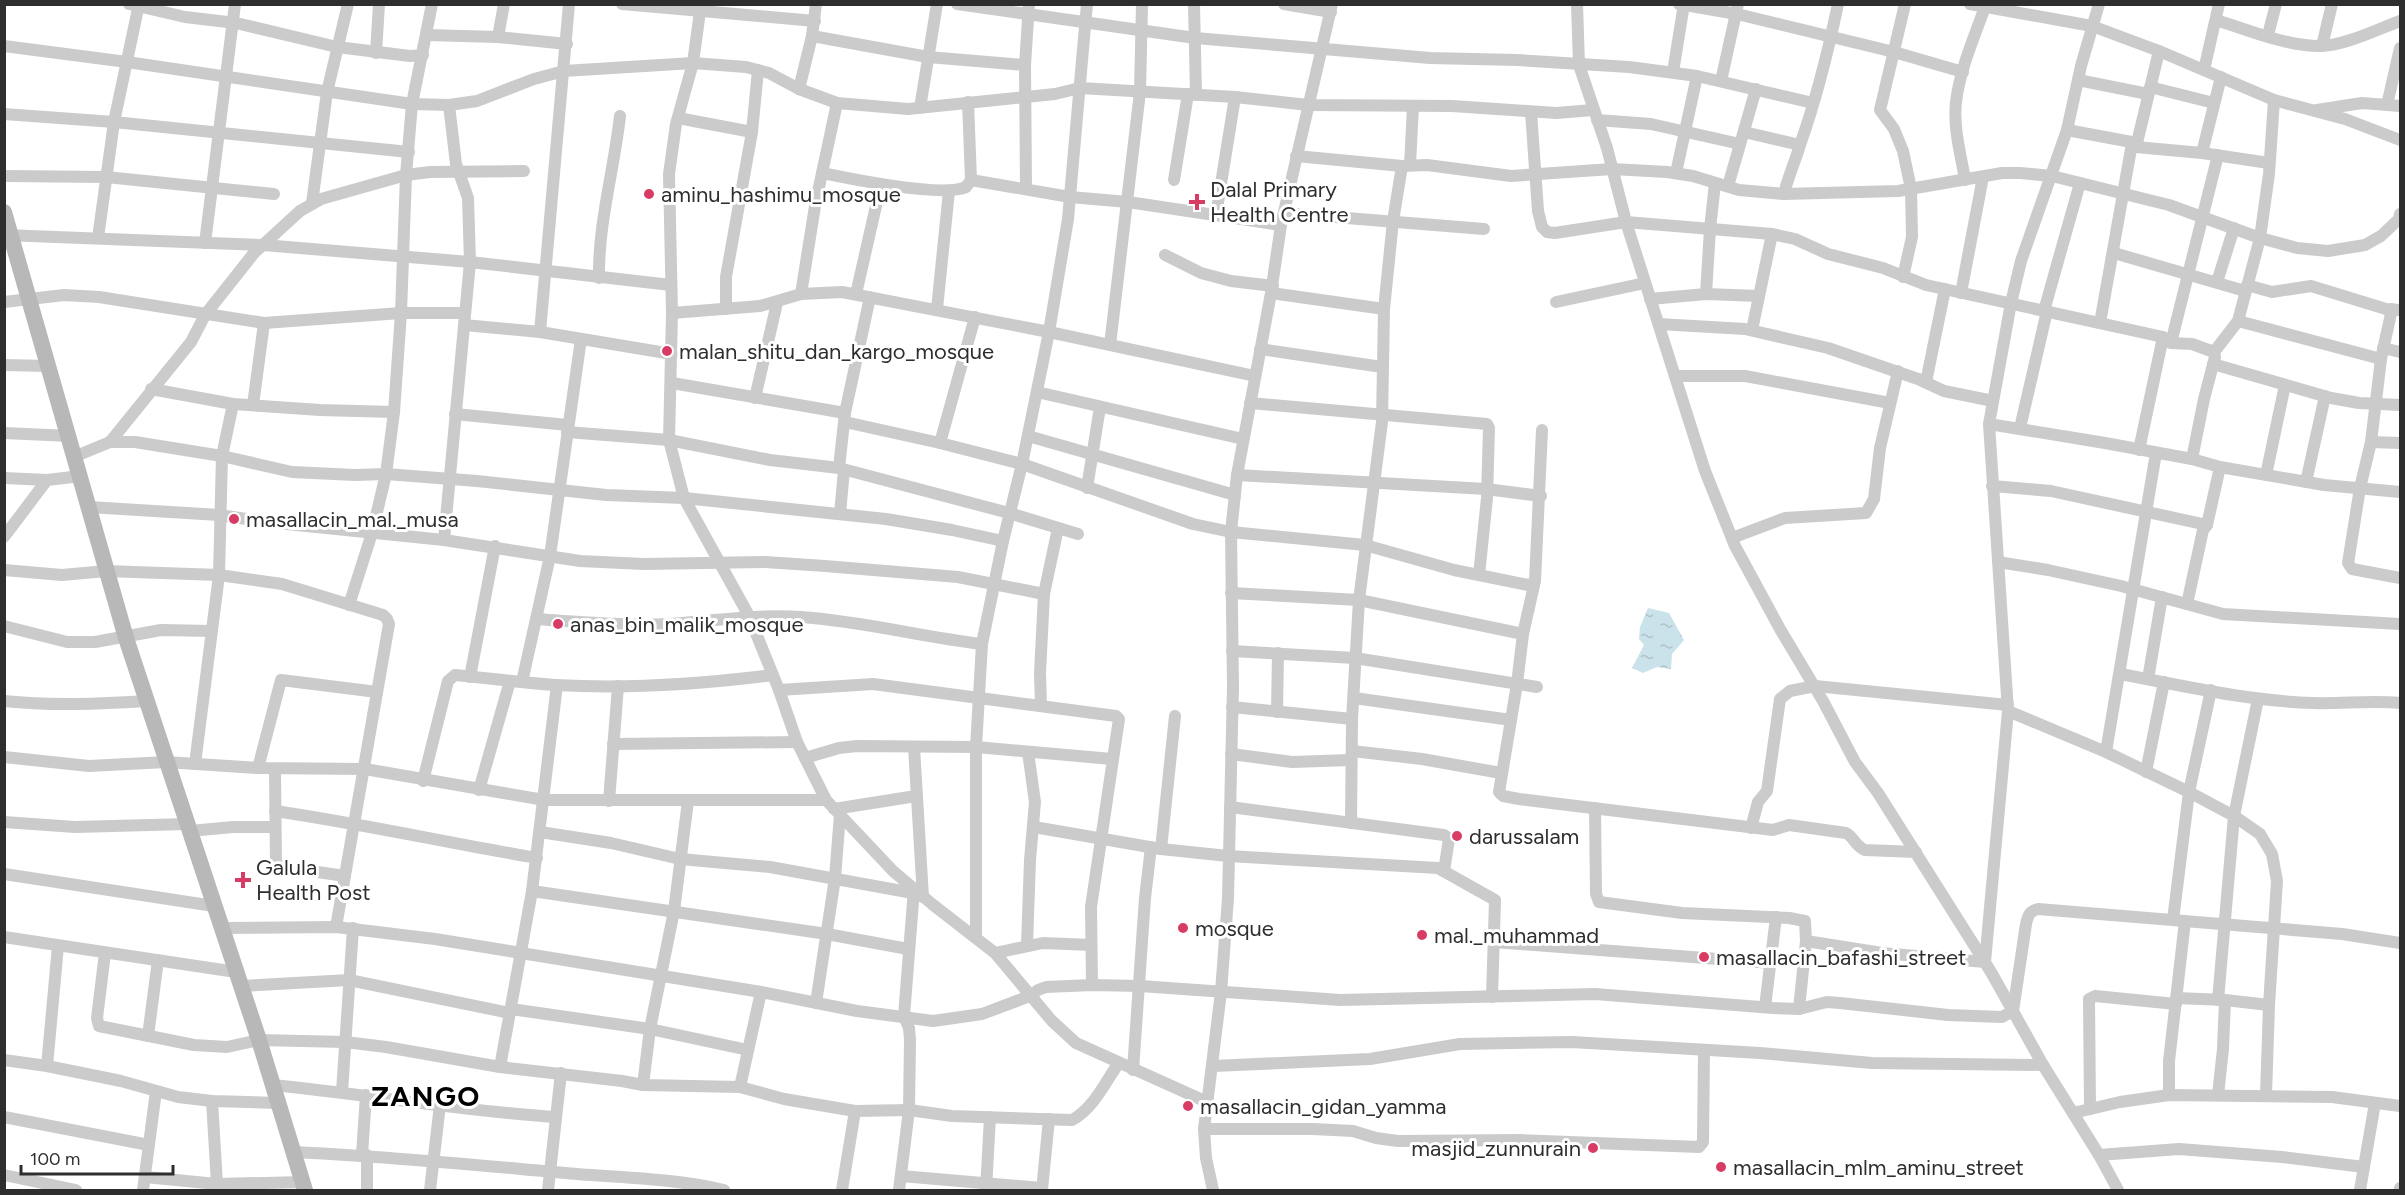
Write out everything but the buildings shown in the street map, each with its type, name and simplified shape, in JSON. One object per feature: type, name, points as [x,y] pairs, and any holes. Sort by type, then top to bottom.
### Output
[{"type":"street","points":[[205,243],[235,4]]},
{"type":"street","points":[[312,203],[327,92],[348,4]]},
{"type":"street","points":[[376,53],[379,4]]},
{"type":"street","points":[[349,605],[372,533],[386,474],[394,412],[401,313],[406,176],[412,104],[432,4]]},
{"type":"street","points":[[498,38],[504,4]]},
{"type":"street","points":[[540,332],[569,4]]},
{"type":"street","points":[[622,4],[700,9],[815,21]]},
{"type":"street","points":[[799,88],[812,36],[816,4]]},
{"type":"street","points":[[920,108],[937,4]]},
{"type":"street","points":[[957,4],[1029,10],[1085,23],[1195,38],[1430,58],[1517,60],[1673,72],[1697,75],[1813,103]]},
{"type":"street","points":[[976,938],[976,747],[982,644],[1049,332],[1070,197],[1087,4]]},
{"type":"street","points":[[1110,345],[1140,92],[1142,4]]},
{"type":"street","points":[[1174,180],[1192,94],[1194,4]]},
{"type":"street","points":[[1213,1191],[1206,1158],[1204,1129],[1221,992],[1228,898],[1232,707],[1231,532],[1237,475],[1283,219],[1332,8],[1284,4]]},
{"type":"street","points":[[1577,4],[1579,65],[1705,471],[1732,538],[1855,762],[1916,852],[1985,962],[2118,1191]]},
{"type":"street","points":[[1679,4],[1738,9],[1831,37],[1963,72]]},
{"type":"street","points":[[1784,194],[1791,166],[1800,146],[1813,103],[1838,4]]},
{"type":"street","points":[[1903,277],[1912,237],[1911,189],[1903,151],[1894,129],[1880,110],[1905,4]]},
{"type":"street","points":[[1970,4],[2092,26],[2159,51],[2274,100],[2346,119],[2400,140]]},
{"type":"street","points":[[1985,962],[2008,708],[1989,424],[2021,261],[2067,130],[2099,4]]},
{"type":"street","points":[[2268,35],[2276,4]]},
{"type":"street","points":[[2322,46],[2332,4]]},
{"type":"street","points":[[98,238],[114,122],[136,5],[185,17],[234,23],[337,47],[376,53],[423,55]]},
{"type":"street","points":[[1673,72],[1684,5]]},
{"type":"street","points":[[2204,70],[2218,5]]},
{"type":"street","points":[[1965,180],[1956,132],[1956,103],[1963,72],[1986,6]]},
{"type":"street","points":[[700,9],[693,63],[671,150],[669,174],[672,313],[669,440],[684,498],[748,616],[779,690],[797,742],[834,808],[893,871],[917,893],[995,952],[1052,1021],[1076,1043],[1118,1064],[1207,1102]]},
{"type":"street","points":[[1721,81],[1738,9]]},
{"type":"street","points":[[1026,189],[1024,96],[1029,10]]},
{"type":"street","points":[[2216,20],[2294,43],[2322,46],[2352,39],[2400,21]]},
{"type":"street","points":[[426,35],[567,44]]},
{"type":"street","points":[[812,36],[928,57],[1025,65]]},
{"type":"street","points":[[4,46],[412,104],[448,105],[477,101],[534,79],[564,71],[693,63],[746,66],[837,103],[920,108],[1055,94],[1080,88],[1235,97],[1308,105],[1452,106],[1595,115],[1686,130],[1740,144]]},
{"type":"street","points":[[2100,323],[2114,253],[2129,153],[2137,145],[2159,51]]},
{"type":"street","points":[[2387,105],[2400,54]]},
{"type":"street","points":[[726,309],[728,260],[735,235],[752,132],[758,70]]},
{"type":"street","points":[[1676,173],[1697,75]]},
{"type":"street","points":[[2202,153],[2220,77]]},
{"type":"street","points":[[2078,80],[2149,90],[2214,103]]},
{"type":"street","points":[[1728,186],[1756,89]]},
{"type":"street","points":[[1216,214],[1235,97]]},
{"type":"street","points":[[2192,459],[2214,358],[2238,321],[2260,238],[2274,100]]},
{"type":"street","points":[[822,173],[881,184],[949,191],[966,187],[971,180],[968,102]]},
{"type":"street","points":[[801,294],[837,103]]},
{"type":"street","points":[[2313,111],[2362,103],[2400,106]]},
{"type":"street","points":[[444,540],[470,262],[468,198],[456,164],[448,105]]},
{"type":"street","points":[[1351,823],[1355,657],[1365,545],[1376,482],[1382,415],[1384,309],[1393,221],[1406,165],[1413,106]]},
{"type":"street","points":[[1531,112],[1538,211],[1542,226],[1547,232],[1555,233],[1626,222],[1772,234],[1795,239],[1828,254],[1871,264],[1903,277],[1945,289],[2192,344],[2214,358],[2285,385],[2325,396],[2359,403],[2377,402],[2400,405]]},
{"type":"street","points":[[4,114],[114,122],[409,153]]},
{"type":"street","points":[[599,278],[598,249],[611,183],[620,116]]},
{"type":"street","points":[[678,118],[752,132]]},
{"type":"street","points":[[2067,130],[2137,145],[2269,163]]},
{"type":"street","points":[[1744,132],[1800,146]]},
{"type":"street","points":[[2139,450],[2167,340],[2204,216],[2218,155]]},
{"type":"street","points":[[1296,156],[1511,176],[1612,169],[1676,173],[1751,191],[1784,194],[1861,193],[1911,189],[2002,173],[2052,176],[2204,216],[2260,238],[2297,248],[2337,249],[2365,245],[2381,236],[2400,217]]},
{"type":"street","points":[[110,442],[191,342],[206,315],[263,245],[285,223],[312,203],[406,176],[430,172],[524,171]]},
{"type":"street","points":[[4,176],[106,177],[274,194]]},
{"type":"street","points":[[1961,293],[1983,177]]},
{"type":"street","points":[[971,180],[1070,197],[1216,214],[1283,219],[1393,221],[1484,229]]},
{"type":"street","points":[[1706,294],[1715,183]]},
{"type":"street","points":[[2020,428],[2046,311],[2080,183]]},
{"type":"street","points":[[856,294],[881,184]]},
{"type":"street","points":[[937,309],[949,191]]},
{"type":"street","points":[[4,212],[7,235],[30,298],[126,638],[259,1040],[304,1186],[217,1184],[144,1177]]},
{"type":"street","points":[[2217,282],[2234,228]]},
{"type":"street","points":[[1752,330],[1772,234]]},
{"type":"street","points":[[7,235],[263,245],[470,262],[671,285]]},
{"type":"street","points":[[2114,253],[2246,288],[2272,292],[2311,286],[2386,309],[2396,309],[2382,353],[2371,442],[2360,488],[2349,567],[2400,578]]},
{"type":"street","points":[[1165,255],[1201,273],[1231,281],[1384,309]]},
{"type":"street","points":[[1556,302],[1645,283]]},
{"type":"street","points":[[1926,382],[1945,289]]},
{"type":"street","points":[[672,313],[777,303],[801,294],[842,292],[937,309],[1255,376]]},
{"type":"street","points":[[1650,298],[1706,294],[1759,296]]},
{"type":"street","points":[[4,302],[64,295],[99,297],[264,323],[401,313],[465,319],[672,354]]},
{"type":"street","points":[[840,514],[845,418],[870,297]]},
{"type":"street","points":[[756,398],[777,303]]},
{"type":"street","points":[[940,443],[975,317]]},
{"type":"street","points":[[2238,321],[2382,353],[2400,352]]},
{"type":"street","points":[[253,405],[264,323]]},
{"type":"street","points":[[1659,324],[1722,326],[1752,330],[1828,348],[1898,371],[1944,391],[1993,401]]},
{"type":"street","points":[[478,790],[536,619],[561,490],[581,339]]},
{"type":"street","points":[[1260,349],[1382,367]]},
{"type":"street","points":[[4,365],[49,366]]},
{"type":"street","points":[[1732,538],[1785,518],[1866,513],[1874,499],[1880,448],[1898,371]]},
{"type":"street","points":[[1675,376],[1745,376],[1890,403]]},
{"type":"street","points":[[672,383],[756,398],[845,418],[1022,464],[1193,524],[1231,532],[1365,545],[1479,575],[1528,585],[1534,584]]},
{"type":"street","points":[[2266,475],[2285,385]]},
{"type":"street","points":[[151,389],[233,404],[394,412]]},
{"type":"street","points":[[1037,392],[1244,439]]},
{"type":"street","points":[[2306,482],[2325,396]]},
{"type":"street","points":[[195,764],[219,575],[222,456],[233,404]]},
{"type":"street","points":[[1250,404],[1487,424],[1489,428],[1487,498],[1479,575]]},
{"type":"street","points":[[1087,488],[1100,407]]},
{"type":"street","points":[[455,414],[669,440],[770,460],[842,469],[1009,513],[1077,534]]},
{"type":"street","points":[[1989,424],[2192,459],[2220,467],[2306,482],[2400,492]]},
{"type":"street","points":[[1542,430],[1541,496],[1534,584],[1523,634],[1499,792],[1503,796],[1750,828],[1773,830],[1789,825],[1846,833],[1851,835],[1860,848],[1865,850],[1916,852]]},
{"type":"street","points":[[4,433],[70,436]]},
{"type":"street","points":[[1028,436],[1235,495]]},
{"type":"street","points":[[76,456],[110,442],[135,442],[222,456],[292,472],[451,478],[606,495],[684,498],[840,514],[952,530],[1003,541]]},
{"type":"street","points":[[2371,442],[2400,443]]},
{"type":"street","points":[[2106,752],[2121,674],[2156,453]]},
{"type":"street","points":[[2187,604],[2220,467]]},
{"type":"street","points":[[1237,475],[1486,489],[1541,496]]},
{"type":"street","points":[[4,478],[47,480],[81,476]]},
{"type":"street","points":[[4,537],[47,480]]},
{"type":"street","points":[[1992,486],[2051,491],[2206,525]]},
{"type":"street","points":[[90,507],[219,515],[495,546],[580,561],[765,562],[857,568],[958,577],[1044,594]]},
{"type":"street","points":[[1041,705],[1040,673],[1044,594],[1058,528]]},
{"type":"street","points":[[470,676],[495,546]]},
{"type":"street","points":[[1998,562],[2048,570],[2133,589],[2223,614],[2400,624]]},
{"type":"street","points":[[4,570],[62,575],[106,571],[219,575],[282,584],[383,615],[387,619],[377,692],[336,927]]},
{"type":"street","points":[[1231,593],[1359,600],[1523,634]]},
{"type":"street","points":[[2148,679],[2162,597]]},
{"type":"street","points":[[536,619],[615,625],[669,624],[748,616],[801,617],[854,623],[940,639],[982,644]]},
{"type":"street","points":[[4,626],[67,642],[95,642],[161,630],[212,632]]},
{"type":"street","points":[[1232,651],[1355,657],[1537,687]]},
{"type":"street","points":[[1277,712],[1278,653]]},
{"type":"street","points":[[2121,674],[2258,699],[2314,703],[2374,700],[2400,703]]},
{"type":"street","points":[[423,781],[448,681],[455,675],[557,685],[618,686],[728,681],[773,675]]},
{"type":"street","points":[[258,768],[281,680],[377,692]]},
{"type":"street","points":[[2146,772],[2164,682]]},
{"type":"street","points":[[779,690],[873,684],[1116,716],[1119,719],[1091,907],[1092,985]]},
{"type":"street","points":[[501,1067],[537,858],[557,685]]},
{"type":"street","points":[[609,801],[618,686]]},
{"type":"street","points":[[1750,828],[1758,802],[1767,791],[1780,699],[1790,692],[1815,686],[2008,708],[2189,792],[2234,816],[2260,834],[2272,854],[2277,881],[2266,1095]]},
{"type":"street","points":[[2169,1095],[2169,1061],[2176,1001],[2179,921],[2189,792],[2211,690]]},
{"type":"street","points":[[1354,698],[1511,720]]},
{"type":"street","points":[[2218,1095],[2223,1049],[2222,1000],[2234,816],[2258,699]]},
{"type":"street","points":[[4,700],[34,704],[81,704],[146,700]]},
{"type":"street","points":[[1232,707],[1352,719]]},
{"type":"street","points":[[1133,1070],[1144,898],[1156,848],[1175,716]]},
{"type":"street","points":[[614,744],[797,742]]},
{"type":"street","points":[[805,758],[839,748],[857,746],[976,747],[1112,759]]},
{"type":"street","points":[[899,1191],[909,1110],[910,1040],[909,1028],[904,1016],[908,949],[917,893],[914,747]]},
{"type":"street","points":[[1026,945],[1035,802],[1028,752]]},
{"type":"street","points":[[1231,754],[1292,762],[1352,756],[1422,759],[1501,773]]},
{"type":"street","points":[[4,757],[89,766],[166,762],[275,769],[364,769],[423,781],[544,800],[688,801],[834,808],[916,796]]},
{"type":"street","points":[[275,769],[276,866],[345,876]]},
{"type":"street","points":[[643,1085],[650,1029],[674,911],[688,801]]},
{"type":"street","points":[[1230,807],[1447,836],[1449,839],[1444,871]]},
{"type":"street","points":[[816,1003],[835,878],[834,808]]},
{"type":"street","points":[[1595,808],[1596,894],[1599,902],[1682,913],[1776,917],[1805,921],[1806,941],[1799,1009]]},
{"type":"street","points":[[275,811],[355,823],[537,858]]},
{"type":"street","points":[[4,822],[75,827],[275,827]]},
{"type":"street","points":[[1034,826],[1156,848],[1228,856],[1432,868],[1444,871],[1495,900],[1492,997]]},
{"type":"street","points":[[540,832],[611,843],[680,859],[770,867],[917,893]]},
{"type":"street","points":[[4,874],[214,906]]},
{"type":"street","points":[[532,891],[827,934],[908,949]]},
{"type":"street","points":[[2013,1011],[2026,924],[2032,910],[2342,934],[2400,943]]},
{"type":"street","points":[[1765,1007],[1776,917]]},
{"type":"street","points":[[221,928],[353,928],[662,975],[857,1011],[933,1020],[982,1014],[1030,996],[1046,987],[1092,985],[1140,986],[1340,1000],[1595,994],[1799,1009],[1827,1002],[1991,1017],[2002,1017],[2013,1011]]},
{"type":"street","points":[[342,1092],[353,928]]},
{"type":"street","points":[[4,937],[158,960],[239,979],[349,980],[511,1011],[650,1029],[748,1050]]},
{"type":"street","points":[[1806,941],[1882,953],[1985,962]]},
{"type":"street","points":[[1494,942],[1771,963]]},
{"type":"street","points":[[995,952],[1043,943],[1091,945]]},
{"type":"street","points":[[47,1066],[58,945]]},
{"type":"street","points":[[105,953],[97,1024],[102,1027],[194,1045],[227,1047],[259,1040],[345,1042],[501,1067],[643,1085],[740,1087],[784,1099],[855,1111],[909,1110],[952,1116],[1072,1120],[1082,1115],[1118,1064]]},
{"type":"street","points":[[148,1036],[158,960]]},
{"type":"street","points":[[740,1087],[761,992]]},
{"type":"street","points":[[2090,1109],[2089,999],[2095,996],[2176,1001],[2222,1000],[2269,1005]]},
{"type":"street","points":[[1213,1066],[1370,1059],[1460,1044],[1572,1042],[1872,1063],[2043,1065]]},
{"type":"street","points":[[1204,1129],[1353,1131],[1376,1138],[1398,1141],[1520,1140],[1699,1147],[1703,1142],[1704,1050]]},
{"type":"street","points":[[4,1060],[47,1066],[178,1097],[212,1101],[277,1103]]},
{"type":"street","points":[[548,1191],[561,1073]]},
{"type":"street","points":[[272,1085],[509,1114],[555,1117]]},
{"type":"street","points":[[143,1191],[156,1091]]},
{"type":"street","points":[[366,1095],[367,1191]]},
{"type":"street","points":[[2073,1113],[2120,1102],[2169,1095],[2332,1097],[2400,1106]]},
{"type":"street","points":[[212,1101],[217,1184]]},
{"type":"street","points":[[2360,1191],[2375,1103]]},
{"type":"street","points":[[430,1191],[440,1105]]},
{"type":"street","points":[[842,1191],[855,1111]]},
{"type":"street","points":[[986,1187],[990,1117]]},
{"type":"street","points":[[4,1118],[149,1145]]},
{"type":"street","points":[[901,1176],[986,1187],[1042,1189],[1049,1119]]},
{"type":"street","points":[[2099,1155],[2179,1149],[2282,1157],[2364,1167]]},
{"type":"street","points":[[293,1152],[365,1155],[682,1184],[724,1191]]},
{"type":"street","points":[[4,1175],[36,1181],[41,1187],[76,1191]]},
{"type":"water","points":[[1648,608],[1669,613],[1684,640],[1672,654],[1671,669],[1657,667],[1643,673],[1632,668],[1644,645],[1639,639],[1640,627]]},
{"type":"place","name":"aminu_hashimu_mosque","points":[[649,194]]},
{"type":"place","name":"Dalal Primary Health Centre","points":[[1197,202]]},
{"type":"place","name":"malan_shitu_dan_kargo_mosque","points":[[667,351]]},
{"type":"place","name":"masallacin_mal._musa","points":[[234,519]]},
{"type":"place","name":"anas_bin_malik_mosque","points":[[558,624]]},
{"type":"place","name":"darussalam","points":[[1457,836]]},
{"type":"place","name":"Galula Health Post","points":[[243,880]]},
{"type":"place","name":"mosque","points":[[1183,928]]},
{"type":"place","name":"mal._muhammad","points":[[1422,935]]},
{"type":"place","name":"masallacin_bafashi_street","points":[[1704,957]]},
{"type":"place","name":"masallacin_gidan_yamma","points":[[1188,1106]]},
{"type":"place","name":"masjid_zunnurain","points":[[1593,1148]]},
{"type":"place","name":"masallacin_mlm_aminu_street","points":[[1721,1167]]},
{"type":"district","name":"ZANGO","points":[[426,1096]]}]
